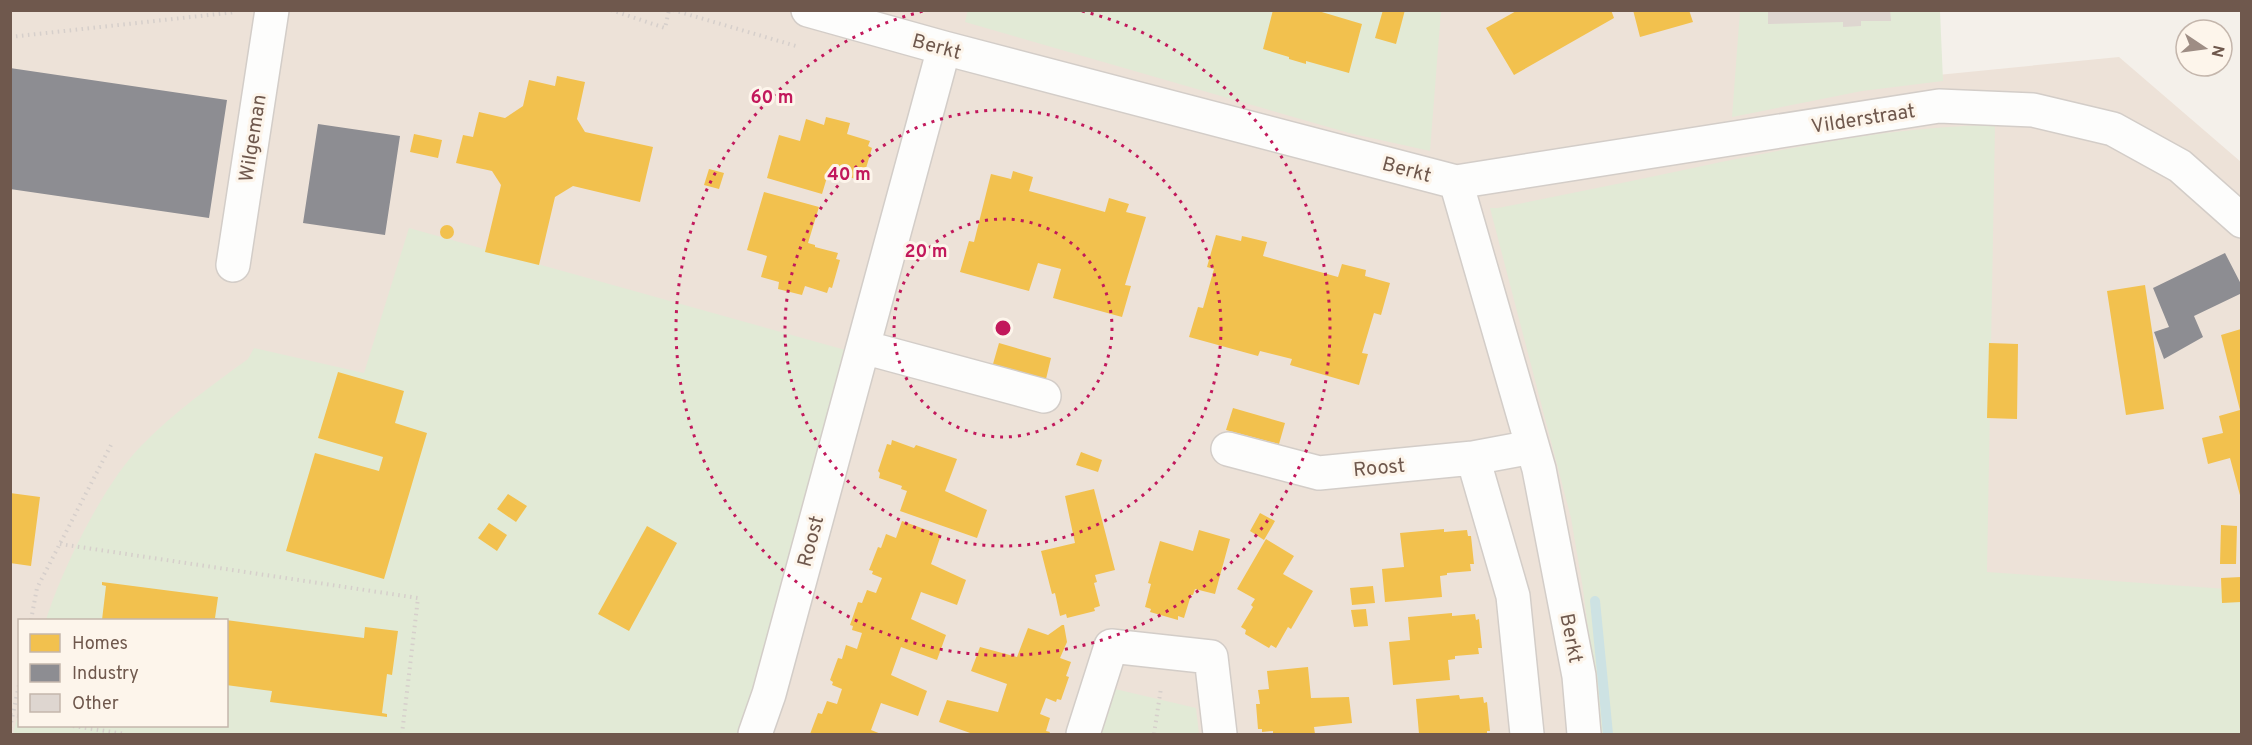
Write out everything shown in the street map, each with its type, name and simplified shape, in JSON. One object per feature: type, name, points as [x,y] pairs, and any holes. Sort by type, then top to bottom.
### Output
[{"type":"street","name":"Wilgeman","points":[[233,265],[272,10]]},
{"type":"street","name":"Berkt","points":[[808,10],[944,48],[1456,182],[1539,469],[1580,676],[1584,735]]},
{"type":"street","name":"Roost","points":[[755,735],[769,694],[944,48]]},
{"type":"street","name":"Vilderstraat","points":[[1456,182],[1940,106],[2032,110],[2113,129],[2180,166],[2241,221]]},
{"type":"street","points":[[863,348],[1044,396]]},
{"type":"street","name":"Roost","points":[[1228,449],[1319,473],[1473,458],[1532,447]]},
{"type":"street","points":[[1473,458],[1514,596],[1527,735]]},
{"type":"street","points":[[1083,735],[1110,646],[1211,657],[1220,735]]},
{"type":"path","points":[[10,37],[247,10]]},
{"type":"path","points":[[611,10],[665,28],[669,10]]},
{"type":"path","points":[[31,619],[38,588],[111,445]]},
{"type":"path","points":[[60,544],[418,598],[402,735]]},
{"type":"path","points":[[1154,735],[1166,652]]},
{"type":"path","points":[[10,728],[18,689]]},
{"type":"path","points":[[79,727],[125,735]]},
{"type":"shaded area","points":[[1756,10],[1754,93],[2119,57],[2241,162],[2241,734],[11,734],[10,11]]},
{"type":"green space","points":[[968,10],[1441,11],[1430,151],[1349,133],[965,22]]},
{"type":"green space","points":[[1740,11],[1940,11],[1943,81],[1862,91],[1732,117]]},
{"type":"green space","points":[[1995,125],[1987,572],[2241,590],[2241,734],[1601,734],[1583,589],[1571,518],[1490,208],[1823,143],[1892,132]]},
{"type":"green space","points":[[409,228],[849,351],[745,734],[13,734],[18,715],[18,727],[228,727],[228,619],[46,619],[53,599],[73,552],[99,504],[128,461],[167,421],[248,359],[254,348],[364,373]]},
{"type":"green space","points":[[1115,689],[1196,708],[1199,734],[1100,734]]},
{"type":"building: Homes","points":[[1273,10],[1315,10],[1362,24],[1349,73],[1306,61],[1306,64],[1263,49]]},
{"type":"building: Homes","points":[[1383,10],[1405,10],[1396,44],[1375,38]]},
{"type":"building: Homes","points":[[1518,10],[1611,10],[1614,18],[1514,75],[1486,28]]},
{"type":"building: Homes","points":[[1633,10],[1689,10],[1693,22],[1640,37]]},
{"type":"building: Homes","points":[[557,76],[585,82],[577,119],[585,132],[653,147],[640,202],[573,186],[555,197],[539,265],[485,252],[501,185],[492,171],[456,163],[463,135],[473,137],[479,112],[505,118],[523,106],[529,80],[555,86]]},
{"type":"building: Homes","points":[[826,117],[850,123],[847,134],[870,141],[868,146],[872,148],[864,175],[860,174],[859,180],[835,173],[835,176],[828,174],[822,194],[767,178],[779,135],[800,141],[806,119],[824,125]]},
{"type":"building: Homes","points":[[414,134],[442,140],[438,158],[410,152]]},
{"type":"building: Homes","points":[[709,169],[724,173],[719,189],[704,185]]},
{"type":"building: Homes","points":[[1013,171],[1033,177],[1029,191],[1105,212],[1109,198],[1129,204],[1126,212],[1146,217],[1125,285],[1131,286],[1122,317],[1053,298],[1061,269],[1038,263],[1029,291],[960,272],[969,241],[974,242],[991,174],[1011,179]]},
{"type":"building: Homes","points":[[764,192],[819,207],[808,243],[838,253],[836,259],[840,260],[832,288],[829,287],[827,293],[805,286],[802,295],[778,289],[779,282],[761,277],[767,256],[747,250]]},
{"type":"building: Homes","points":[[444,225],[450,225],[454,232],[450,239],[444,239],[440,235],[440,229]]},
{"type":"building: Homes","points":[[1216,235],[1241,241],[1242,236],[1267,242],[1263,256],[1338,277],[1342,264],[1366,270],[1365,276],[1390,283],[1381,315],[1374,313],[1362,353],[1368,354],[1359,385],[1290,365],[1292,359],[1260,351],[1258,356],[1189,337],[1198,307],[1203,308],[1214,269],[1207,267]]},
{"type":"building: Homes","points":[[2145,285],[2164,409],[2126,415],[2107,291]]},
{"type":"building: Homes","points":[[2241,329],[2241,499],[2230,458],[2208,464],[2202,438],[2223,433],[2219,416],[2240,410],[2221,335]]},
{"type":"building: Homes","points":[[999,343],[1051,358],[1046,379],[993,364]]},
{"type":"building: Homes","points":[[1989,343],[2018,344],[2017,419],[1987,418]]},
{"type":"building: Homes","points":[[338,372],[404,391],[395,423],[427,433],[384,579],[286,551],[315,453],[379,471],[383,457],[318,438]]},
{"type":"building: Homes","points":[[1233,408],[1285,423],[1279,444],[1226,430]]},
{"type":"building: Homes","points":[[892,440],[914,448],[916,445],[957,459],[945,491],[987,510],[977,538],[900,511],[907,491],[901,489],[902,486],[879,478],[878,471],[887,444],[891,445]]},
{"type":"building: Homes","points":[[1081,452],[1102,460],[1098,472],[1076,465]]},
{"type":"building: Homes","points":[[1094,489],[1115,570],[1095,575],[1097,582],[1094,583],[1100,606],[1094,608],[1095,611],[1067,618],[1066,614],[1060,616],[1041,551],[1075,543],[1065,496]]},
{"type":"building: Homes","points":[[10,493],[40,497],[31,566],[10,563]]},
{"type":"building: Homes","points":[[508,494],[527,506],[516,522],[497,509]]},
{"type":"building: Homes","points":[[1260,513],[1275,521],[1264,540],[1250,531]]},
{"type":"building: Homes","points":[[902,521],[941,535],[931,564],[966,580],[957,605],[921,592],[911,619],[946,635],[937,660],[901,647],[891,675],[927,691],[918,716],[881,703],[871,730],[881,734],[810,734],[818,713],[822,714],[827,701],[837,704],[842,689],[832,685],[833,682],[830,680],[838,658],[842,659],[846,645],[857,649],[862,633],[852,630],[853,626],[850,625],[858,602],[862,603],[867,590],[876,593],[882,578],[872,574],[873,571],[869,570],[886,534],[896,538]]},
{"type":"building: Homes","points":[[489,523],[507,535],[497,551],[478,538]]},
{"type":"building: Homes","points":[[2221,525],[2237,526],[2236,564],[2220,564]]},
{"type":"building: Homes","points":[[647,526],[677,543],[629,631],[598,614]]},
{"type":"building: Homes","points":[[1444,529],[1444,532],[1467,530],[1468,536],[1471,536],[1474,564],[1470,564],[1471,571],[1447,573],[1447,575],[1440,576],[1442,597],[1385,602],[1382,569],[1404,567],[1400,533]]},
{"type":"building: Homes","points":[[1199,530],[1230,539],[1215,594],[1195,589],[1184,618],[1178,616],[1178,620],[1150,612],[1151,609],[1145,607],[1151,584],[1148,583],[1160,541],[1193,551]]},
{"type":"building: Homes","points":[[1266,539],[1294,556],[1283,574],[1313,591],[1291,629],[1288,627],[1276,648],[1271,645],[1269,648],[1245,634],[1246,630],[1241,627],[1255,599],[1237,589]]},
{"type":"building: Homes","points":[[2241,577],[2241,602],[2222,603],[2221,578]]},
{"type":"building: Homes","points":[[102,582],[218,597],[215,618],[218,619],[102,619],[106,586],[102,585]]},
{"type":"building: Homes","points":[[1373,586],[1375,603],[1352,605],[1350,588]]},
{"type":"building: Homes","points":[[1366,609],[1368,626],[1354,627],[1351,610]]},
{"type":"building: Homes","points":[[1452,613],[1452,616],[1475,614],[1476,620],[1479,619],[1482,648],[1478,648],[1479,654],[1455,656],[1455,659],[1448,660],[1450,680],[1393,685],[1389,642],[1410,640],[1408,617]]},
{"type":"building: Homes","points":[[228,620],[364,638],[365,627],[398,631],[392,675],[387,674],[382,713],[387,714],[387,717],[270,702],[272,691],[228,685]]},
{"type":"building: Homes","points":[[1064,625],[1067,642],[1060,658],[1071,662],[1066,676],[1069,677],[1061,700],[1057,699],[1056,702],[1046,698],[1040,714],[1050,718],[1046,731],[1050,732],[1049,734],[973,734],[939,722],[947,700],[998,712],[1007,684],[971,671],[980,647],[1017,657],[1028,628],[1048,635]]},
{"type":"building: Homes","points":[[1308,667],[1311,698],[1349,697],[1352,723],[1314,727],[1315,734],[1273,734],[1273,731],[1262,732],[1262,729],[1258,729],[1256,704],[1260,704],[1258,690],[1269,689],[1267,671]]},
{"type":"building: Homes","points":[[1459,695],[1460,699],[1483,697],[1484,703],[1487,702],[1490,731],[1487,731],[1487,734],[1419,734],[1416,699]]},
{"type":"building: Industry","points":[[10,68],[227,100],[209,218],[10,189]]},
{"type":"building: Industry","points":[[318,124],[400,136],[385,235],[303,223]]},
{"type":"building: Industry","points":[[2225,253],[2242,286],[2242,293],[2194,316],[2203,337],[2164,359],[2154,332],[2169,327],[2153,288]]},
{"type":"building: Other","points":[[1768,10],[1890,10],[1891,21],[1861,21],[1861,26],[1843,27],[1843,22],[1768,24]]},
{"type":"waterway","points":[[1595,601],[1608,734]]}]
